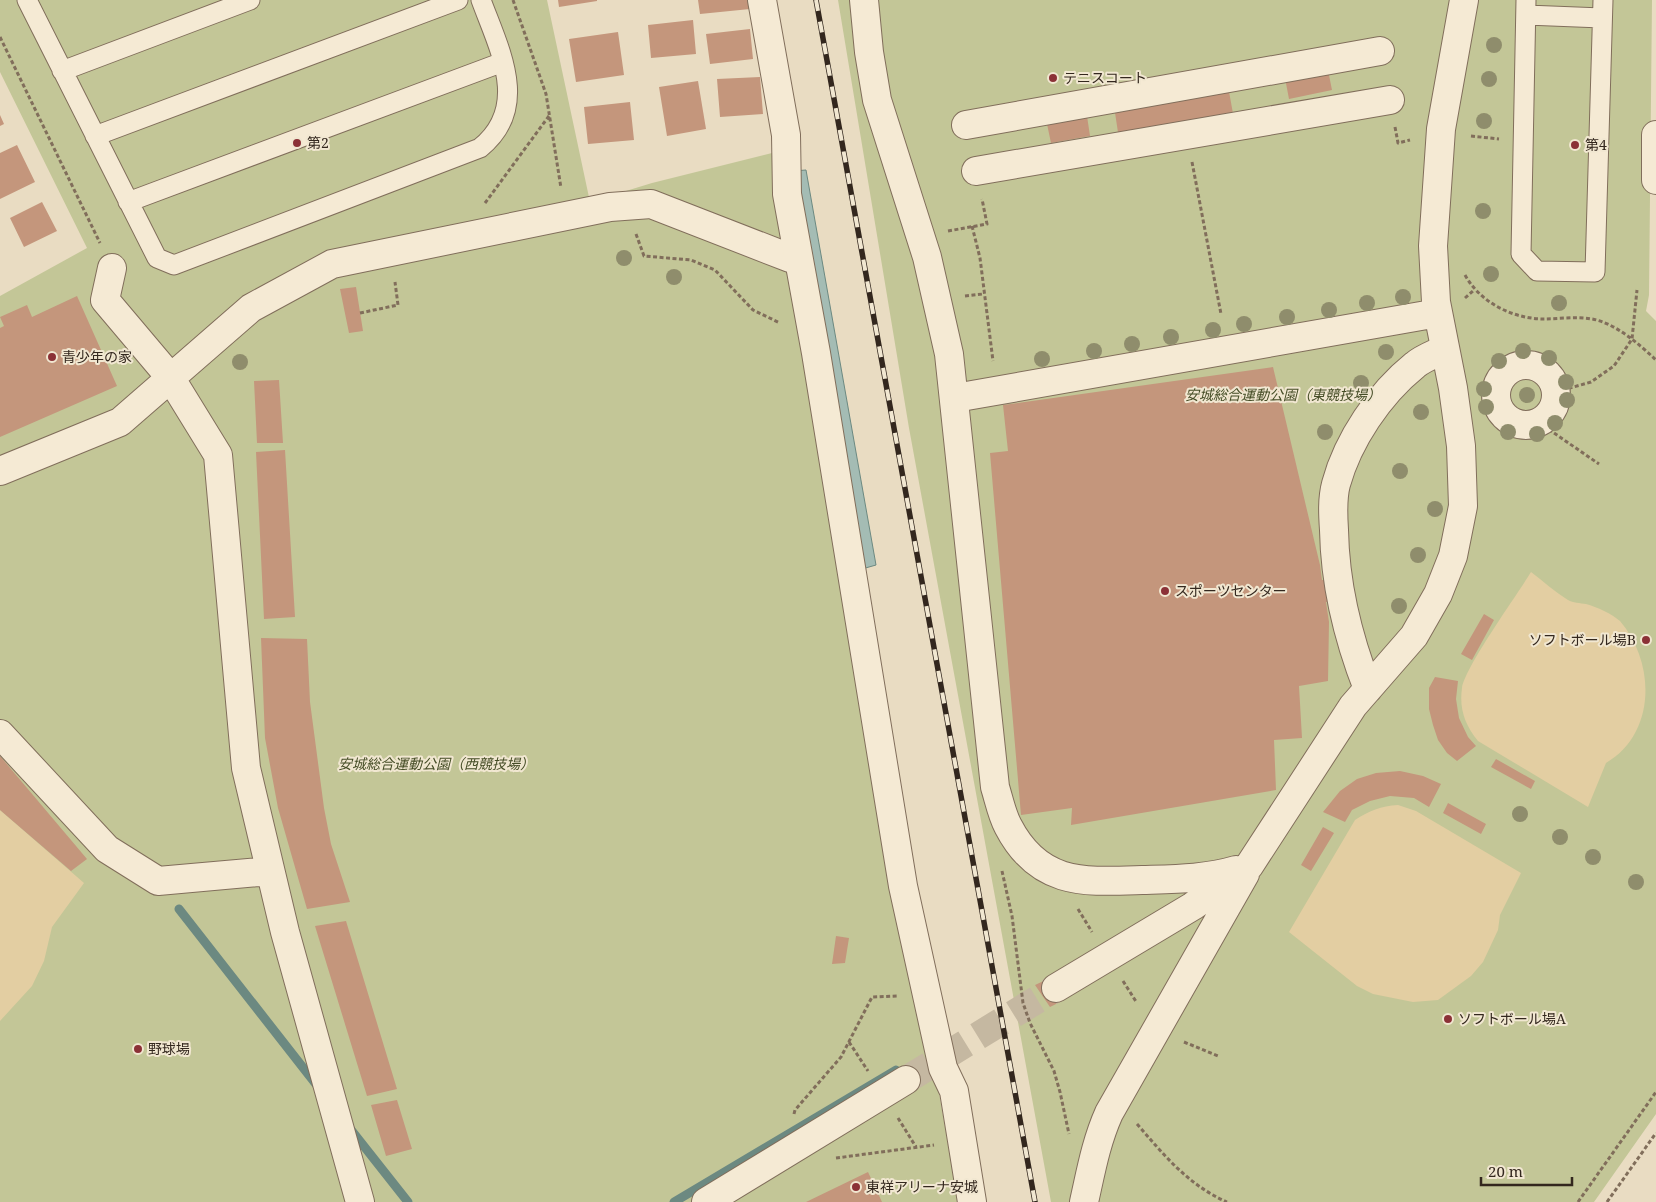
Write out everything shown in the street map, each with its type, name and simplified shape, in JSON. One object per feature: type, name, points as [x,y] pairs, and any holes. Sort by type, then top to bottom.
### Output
[{"type":"street","points":[[762,0],[786,135],[787,194],[816,353],[903,886],[943,1068],[954,1091],[972,1202]]},
{"type":"street","points":[[864,0],[869,52],[877,100],[920,236],[949,354],[995,787],[1008,826],[1024,850],[1041,867],[1065,878],[1090,882],[1189,878],[1219,875],[1249,866]]},
{"type":"street","points":[[1084,1202],[1099,1135],[1117,1098],[1249,866],[1353,706],[1414,636],[1438,594],[1453,556],[1463,506],[1461,446],[1438,313],[1433,246],[1441,133],[1464,0]]},
{"type":"street","points":[[966,126],[1380,51]]},
{"type":"street","points":[[976,171],[1390,100]]},
{"type":"street","points":[[1656,135],[1656,180]]},
{"type":"street","points":[[0,471],[120,422],[170,376],[251,308],[332,264],[610,207],[651,204],[790,258]]},
{"type":"street","points":[[112,268],[105,300],[170,376],[218,455],[246,768],[288,941],[360,1202]]},
{"type":"street","points":[[955,398],[1438,313]]},
{"type":"street","points":[[1368,689],[1348,633],[1340,590],[1334,547],[1333,512],[1336,486],[1357,435],[1372,412],[1391,389],[1416,364],[1445,349]]},
{"type":"street","points":[[1532,365],[1542,369],[1550,376],[1556,392],[1554,405],[1549,414],[1538,422],[1524,425],[1506,417],[1497,401],[1498,383],[1512,368],[1532,365]]},
{"type":"street","points":[[0,734],[107,849],[158,881],[270,870]]},
{"type":"street","points":[[1056,988],[1193,906],[1249,866]]},
{"type":"street","points":[[706,1202],[906,1080]]},
{"type":"lane","points":[[62,71],[250,0]]},
{"type":"lane","points":[[95,136],[458,0]]},
{"type":"lane","points":[[30,1],[62,71],[157,258],[174,266],[480,148],[492,138],[506,112],[509,96],[503,62],[481,0]]},
{"type":"lane","points":[[1526,8],[1602,9],[1595,272],[1537,271],[1521,254],[1526,8]]},
{"type":"lane","points":[[128,202],[503,62]]},
{"type":"path","points":[[513,0],[546,94],[566,216]]},
{"type":"path","points":[[0,36],[112,268]]},
{"type":"path","points":[[459,238],[549,116]]},
{"type":"path","points":[[1441,133],[1507,140]]},
{"type":"path","points":[[1187,135],[1221,314]]},
{"type":"path","points":[[920,236],[987,224]]},
{"type":"path","points":[[633,226],[644,256],[691,260],[715,270],[753,310],[786,326]]},
{"type":"path","points":[[972,226],[980,258],[990,334]]},
{"type":"path","points":[[1461,268],[1474,290],[1486,300],[1508,312],[1530,318],[1590,319],[1602,322],[1632,340],[1656,360]]},
{"type":"path","points":[[360,313],[398,305],[395,278]]},
{"type":"path","points":[[1556,392],[1575,388],[1604,375],[1614,366],[1632,340],[1637,290]]},
{"type":"path","points":[[1538,422],[1599,464]]},
{"type":"path","points":[[1121,978],[1155,1031],[1218,1056]]},
{"type":"path","points":[[899,996],[872,997],[841,1057],[795,1110],[793,1120],[819,1160],[939,1144]]},
{"type":"path","points":[[849,1042],[872,1077]]},
{"type":"path","points":[[1578,1202],[1656,1092]]},
{"type":"path","points":[[1117,1098],[1170,1163],[1195,1185],[1226,1202]]},
{"type":"path","points":[[893,1110],[916,1147]]},
{"type":"path","points":[[1607,1202],[1656,1133]]},
{"type":"green space","name":"安城総合運動公園（西競技場）","points":[[0,0],[547,0],[590,202],[652,183],[776,152],[958,1202],[0,1202],[0,296],[87,248],[0,72]]},
{"type":"green space","name":"安城総合運動公園（東競技場）","points":[[838,0],[1652,0],[1649,295],[1646,311],[1656,321],[1656,1114],[1594,1202],[1051,1202],[909,428]]},
{"type":"sand","points":[[1531,572],[1568,600],[1595,607],[1617,618],[1632,638],[1640,657],[1645,677],[1645,697],[1642,716],[1634,734],[1622,750],[1606,763],[1588,807],[1478,741],[1466,723],[1462,710],[1462,688],[1472,664]]},
{"type":"sand","points":[[1398,805],[1416,811],[1521,873],[1500,915],[1498,930],[1483,962],[1471,976],[1438,1000],[1413,1002],[1373,994],[1357,986],[1289,932],[1355,820],[1375,809]]},
{"type":"sand","points":[[0,810],[84,883],[52,927],[44,961],[32,986],[0,1021]]},
{"type":"water","points":[[806,170],[876,565],[862,569],[793,171]]},
{"type":"building","points":[[558,0],[597,0],[597,1],[559,7]]},
{"type":"building","points":[[698,0],[749,0],[750,9],[700,14]]},
{"type":"building","points":[[693,20],[696,54],[651,58],[648,25]]},
{"type":"building","points":[[750,29],[753,59],[710,64],[706,34]]},
{"type":"building","points":[[618,32],[624,75],[576,82],[569,39]]},
{"type":"building","points":[[1328,70],[1332,90],[1289,99],[1285,78]]},
{"type":"building","points":[[760,77],[763,114],[720,117],[717,79]]},
{"type":"building","points":[[698,81],[706,129],[667,136],[659,87]]},
{"type":"building","points":[[1228,86],[1234,119],[1119,139],[1114,106]]},
{"type":"building","points":[[630,102],[634,140],[588,144],[584,107]]},
{"type":"building","points":[[0,115],[4,124],[0,126]]},
{"type":"building","points":[[1087,116],[1090,136],[1051,143],[1047,124]]},
{"type":"building","points":[[17,145],[35,182],[0,199],[0,153]]},
{"type":"building","points":[[42,202],[57,231],[24,247],[10,218]]},
{"type":"building","points":[[356,287],[363,331],[349,333],[340,289]]},
{"type":"building","name":"青少年の家","points":[[77,296],[117,386],[0,437],[0,328],[4,326],[0,317],[27,305],[32,317]]},
{"type":"building","name":"スポーツセンター","points":[[1273,367],[1322,580],[1327,580],[1331,602],[1326,602],[1329,622],[1328,681],[1299,686],[1302,738],[1274,740],[1276,790],[1071,825],[1072,808],[1021,815],[990,453],[1008,451],[1003,405]]},
{"type":"building","points":[[279,380],[283,443],[257,443],[254,381]]},
{"type":"building","points":[[285,450],[295,617],[264,619],[256,452]]},
{"type":"building","points":[[1484,614],[1494,620],[1472,660],[1461,654]]},
{"type":"building","points":[[261,638],[307,639],[310,702],[324,808],[331,844],[350,902],[307,909],[278,808],[265,738]]},
{"type":"building","points":[[1435,677],[1458,681],[1456,699],[1459,718],[1468,737],[1476,746],[1457,761],[1447,753],[1438,740],[1433,725],[1429,709],[1429,688]]},
{"type":"building","points":[[0,756],[87,859],[71,871],[0,810]]},
{"type":"building","points":[[1496,759],[1535,781],[1531,789],[1491,767]]},
{"type":"building","points":[[1400,771],[1423,776],[1441,784],[1429,807],[1414,798],[1390,796],[1370,801],[1352,810],[1345,822],[1323,812],[1340,791],[1357,779],[1376,773]]},
{"type":"building","points":[[1448,803],[1486,824],[1481,834],[1443,813]]},
{"type":"building","points":[[1323,827],[1334,833],[1311,871],[1301,865]]},
{"type":"building","points":[[346,921],[397,1089],[367,1096],[315,926]]},
{"type":"building","points":[[836,936],[849,938],[845,963],[832,964]]},
{"type":"building","points":[[1050,978],[1064,1000],[1050,1007],[1035,985]]},
{"type":"building","points":[[922,1059],[935,1076],[912,1090],[901,1071]]},
{"type":"building","points":[[397,1100],[412,1149],[386,1156],[371,1105]]},
{"type":"building","name":"東祥アリーナ安城","points":[[868,1172],[882,1202],[806,1202]]},
{"type":"waterway","points":[[179,909],[319,1088]]},
{"type":"waterway","points":[[674,1202],[896,1070]]},
{"type":"waterway","points":[[348,1126],[408,1202]]},
{"type":"tunnel","points":[[906,1080],[1056,988]]},
{"type":"railway","points":[[816,0],[1035,1202]]},
{"type":"place","name":"テニスコート","points":[[1053,78]]},
{"type":"place","name":"第2","points":[[297,143]]},
{"type":"place","name":"第4","points":[[1575,145]]},
{"type":"place","name":"青少年の家","points":[[52,357]]},
{"type":"place","name":"スポーツセンター","points":[[1165,591]]},
{"type":"place","name":"ソフトボール場B","points":[[1646,640]]},
{"type":"place","name":"ソフトボール場A","points":[[1448,1019]]},
{"type":"place","name":"野球場","points":[[138,1049]]},
{"type":"place","name":"東祥アリーナ安城","points":[[856,1187]]}]
